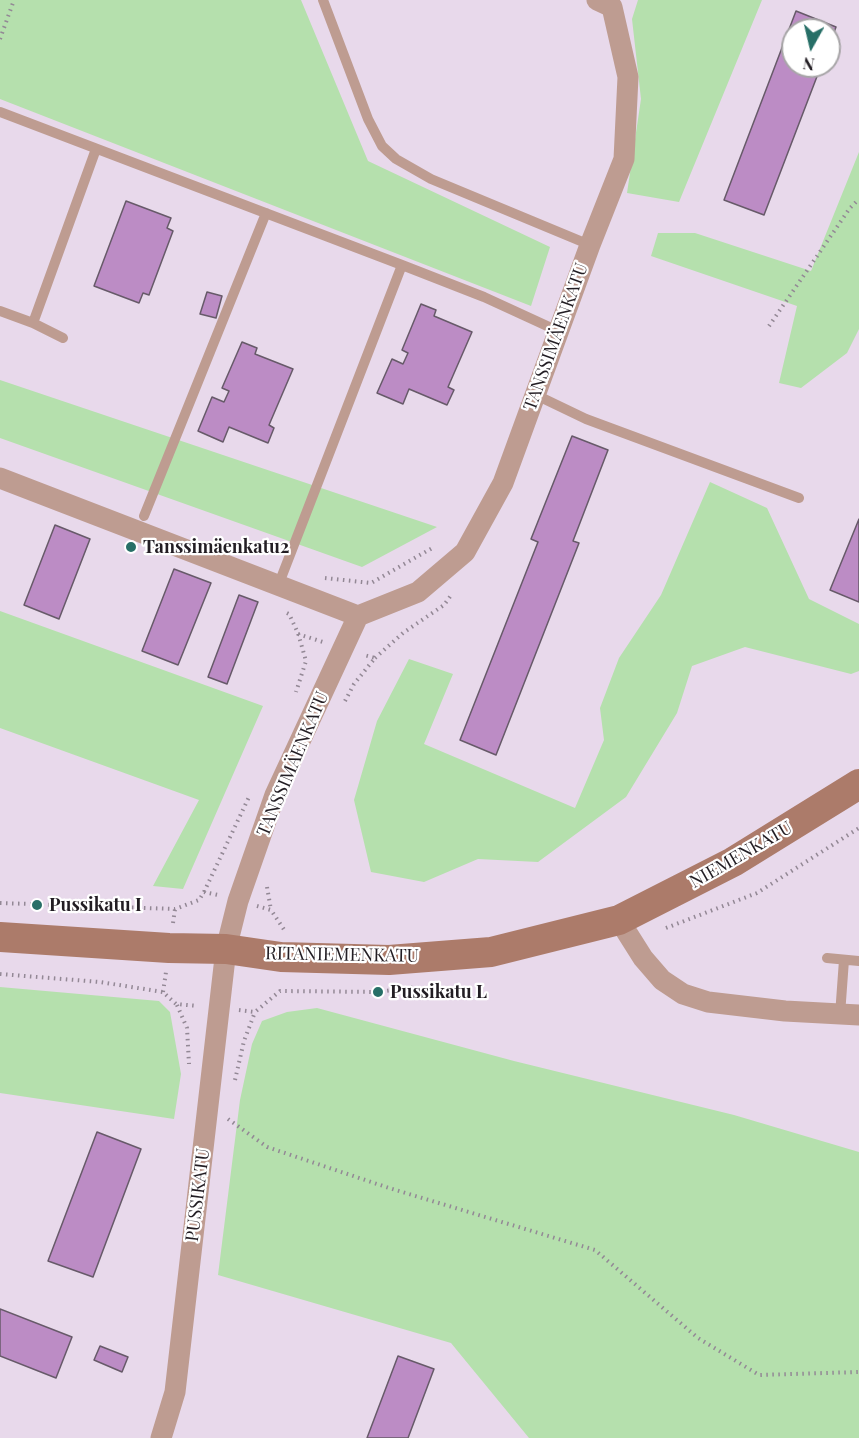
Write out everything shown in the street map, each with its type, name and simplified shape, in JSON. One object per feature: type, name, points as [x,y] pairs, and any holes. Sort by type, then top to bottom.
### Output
[{"type":"street","name":"TANSSIMÄENKATU","points":[[226,949],[238,901],[275,795],[358,616],[418,592],[465,552],[502,483],[624,159],[628,77],[612,7],[597,0]]},
{"type":"street","points":[[0,478],[358,616]]},
{"type":"street","name":"NIEMENKATU","points":[[619,920],[733,862],[859,784]]},
{"type":"street","points":[[619,920],[643,958],[662,980],[684,994],[708,1002],[785,1011],[850,1015]]},
{"type":"street","name":"RITANIEMENKATU","points":[[0,937],[169,948],[226,949],[281,957],[389,960],[492,952],[619,920]]},
{"type":"street","name":"PUSSIKATU","points":[[161,1438],[175,1392],[226,949]]},
{"type":"lane","points":[[323,0],[369,119],[382,146],[396,159],[431,179],[590,245]]},
{"type":"lane","points":[[0,112],[484,297],[558,330]]},
{"type":"lane","points":[[33,323],[96,149]]},
{"type":"lane","points":[[144,516],[266,213]]},
{"type":"lane","points":[[278,586],[402,265]]},
{"type":"lane","points":[[0,311],[33,323],[63,338]]},
{"type":"lane","points":[[536,395],[586,419],[800,498]]},
{"type":"lane","points":[[827,958],[859,962]]},
{"type":"lane","points":[[844,960],[850,1015]]},
{"type":"path","points":[[0,39],[14,0]]},
{"type":"path","points":[[768,326],[850,208],[859,199]]},
{"type":"path","points":[[323,578],[371,583],[443,542]]},
{"type":"path","points":[[375,658],[403,633],[444,604],[456,588]]},
{"type":"path","points":[[296,695],[306,661],[298,633]]},
{"type":"path","points":[[0,903],[175,909],[199,900],[253,789]]},
{"type":"path","points":[[204,892],[271,910],[285,930],[280,991]]},
{"type":"path","points":[[228,1119],[267,1148],[431,1202],[595,1251],[698,1338],[759,1375],[859,1372]]},
{"type":"green space","points":[[0,0],[301,0],[368,161],[550,247],[531,306],[0,99]]},
{"type":"green space","points":[[638,0],[762,0],[679,202],[627,193],[641,99],[632,19]]},
{"type":"green space","points":[[859,152],[859,329],[847,353],[801,388],[779,383],[797,306],[651,256],[658,233],[695,233],[811,271]]},
{"type":"green space","points":[[0,380],[437,527],[362,567],[0,438]]},
{"type":"green space","points":[[710,482],[767,508],[809,599],[859,624],[859,671],[851,674],[745,647],[692,666],[677,713],[626,797],[538,862],[478,859],[424,882],[371,872],[354,800],[377,721],[409,659],[453,674],[424,744],[575,808],[604,740],[600,708],[619,658],[661,595]]},
{"type":"green space","points":[[0,611],[263,706],[183,889],[153,886],[199,800],[0,728]]},
{"type":"green space","points":[[0,987],[159,1001],[170,1012],[181,1074],[174,1119],[0,1093]]},
{"type":"green space","points":[[317,1008],[514,1061],[734,1115],[859,1152],[859,1438],[529,1438],[451,1343],[218,1275],[240,1100],[252,1044],[262,1021],[287,1012]]},
{"type":"building","points":[[796,11],[814,18],[793,18]]},
{"type":"building","points":[[781,50],[781,78],[816,78],[764,215],[724,200]]},
{"type":"building","points":[[126,201],[171,218],[167,228],[173,231],[149,295],[143,293],[139,303],[94,286]]},
{"type":"building","points":[[207,292],[222,296],[216,318],[200,314]]},
{"type":"building","points":[[421,304],[436,310],[434,316],[472,332],[448,387],[454,390],[447,405],[409,389],[403,404],[377,393],[392,359],[403,364],[408,353],[402,350]]},
{"type":"building","points":[[242,342],[257,348],[255,354],[293,369],[269,425],[274,428],[268,443],[229,427],[223,442],[198,431],[212,397],[224,402],[229,391],[222,388]]},
{"type":"building","points":[[572,436],[608,450],[573,541],[579,543],[496,755],[460,740],[538,542],[531,539]]},
{"type":"building","points":[[859,519],[859,602],[830,590]]},
{"type":"building","points":[[55,525],[90,539],[59,619],[24,605]]},
{"type":"building","points":[[174,569],[211,583],[178,665],[142,651]]},
{"type":"building","points":[[239,595],[258,602],[227,684],[208,677]]},
{"type":"building","points":[[97,1132],[141,1149],[93,1277],[48,1261]]},
{"type":"building","points":[[0,1309],[72,1337],[56,1378],[0,1356]]},
{"type":"building","points":[[100,1346],[128,1357],[122,1372],[94,1360]]},
{"type":"building","points":[[398,1356],[434,1369],[408,1438],[367,1438]]},
{"type":"place","name":"Tanssimäenkatu2","points":[[131,547]]},
{"type":"place","name":"Pussikatu I","points":[[37,905]]},
{"type":"place","name":"Pussikatu L","points":[[378,992]]}]
